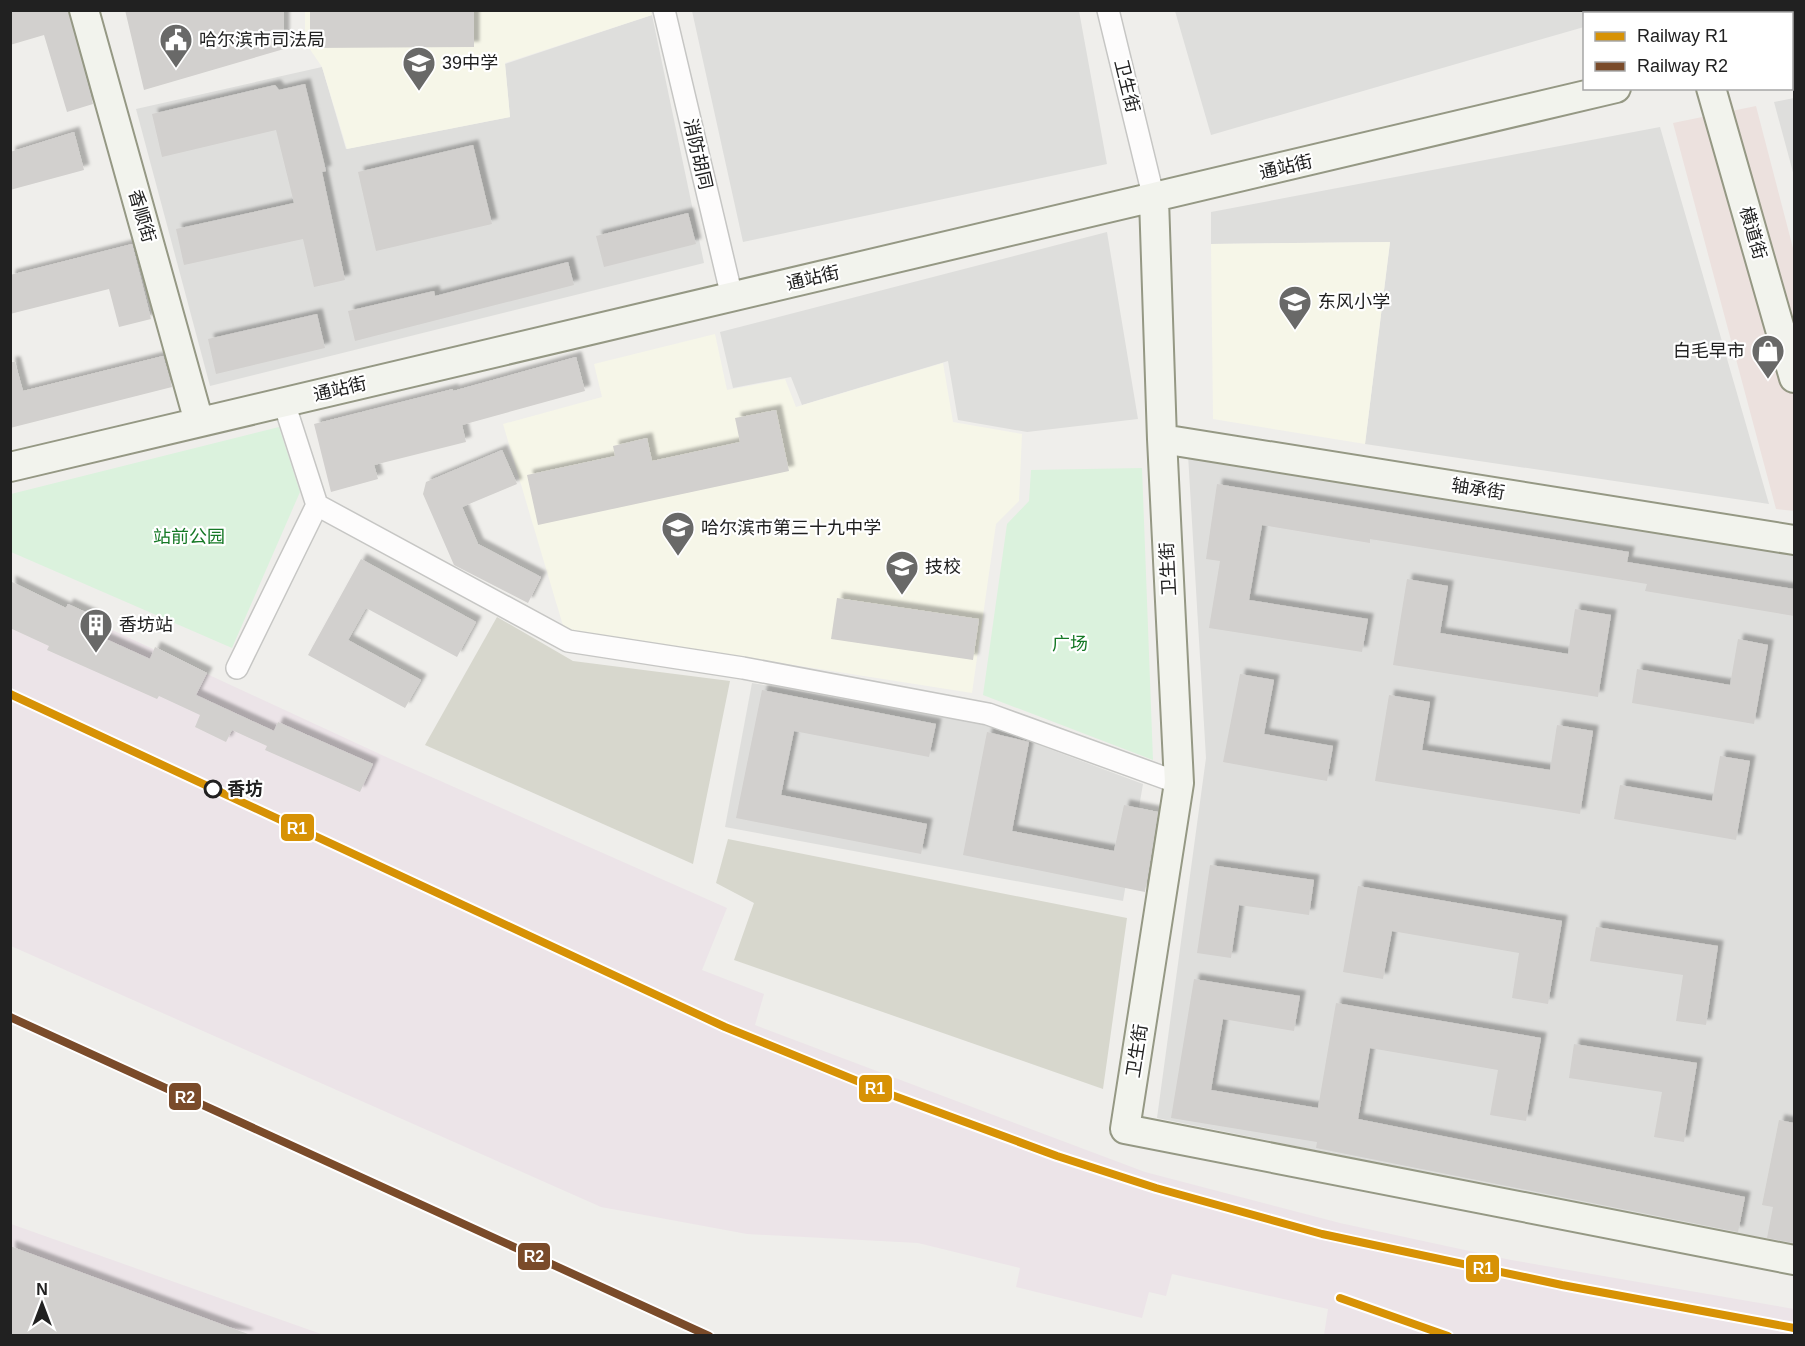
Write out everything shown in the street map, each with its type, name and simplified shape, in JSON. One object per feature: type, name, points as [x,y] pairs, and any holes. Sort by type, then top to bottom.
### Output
[{"type":"street","name":"香顺街","points":[[84,10],[199,422]]},
{"type":"street","name":"消防胡同","points":[[664,10],[732,297]]},
{"type":"street","name":"卫生街","points":[[1108,10],[1154,199],[1162,439],[1179,783],[1125,1129],[1794,1260]]},
{"type":"street","name":"通站街","points":[[10,467],[1154,199],[1608,90]]},
{"type":"street","name":"横道街","points":[[1713,90],[1794,378]]},
{"type":"street","points":[[284,403],[317,505],[568,641],[743,668],[988,714],[1179,783]]},
{"type":"street","name":"轴承街","points":[[1162,439],[1794,540]]},
{"type":"street","points":[[237,668],[317,505]]},
{"type":"shaded area","name":"39中学","points":[[650,10],[652,15],[505,63],[510,117],[347,149],[322,67],[305,42],[305,11]]},
{"type":"shaded area","points":[[1740,10],[1741,12],[1635,12]]},
{"type":"shaded area","points":[[692,11],[1079,11],[1107,164],[743,242]]},
{"type":"shaded area","points":[[1175,11],[1622,12],[1583,12],[1583,27],[1211,135]]},
{"type":"shaded area","points":[[652,15],[704,263],[210,386],[136,109],[322,67],[346,149],[510,117],[505,64]]},
{"type":"shaded area","points":[[1794,98],[1794,176],[1774,102]]},
{"type":"shaded area","name":"白毛早市","points":[[1756,106],[1794,252],[1794,511],[1776,509],[1673,123]]},
{"type":"shaded area","points":[[1660,127],[1769,504],[1365,444],[1390,242],[1211,244],[1211,212]]},
{"type":"shaded area","points":[[1107,232],[1138,419],[1027,432],[958,420],[948,361],[802,405],[791,377],[733,388],[720,332]]},
{"type":"shaded area","name":"东风小学","points":[[1390,242],[1365,444],[1213,419],[1211,244]]},
{"type":"shaded area","points":[[715,334],[727,390],[785,379],[796,407],[943,363],[953,422],[1022,434],[1019,501],[996,524],[972,693],[564,629],[503,424],[602,397],[594,364]]},
{"type":"shaded area","points":[[1188,455],[1794,553],[1794,1247],[1157,1118],[1206,758]]},
{"type":"shaded area","points":[[11,583],[384,756],[727,908],[702,970],[764,994],[755,1025],[1145,1172],[1340,1223],[1511,1260],[1794,1309],[1794,1335],[1324,1335],[1328,1309],[1172,1274],[1166,1296],[1149,1292],[1142,1318],[1016,1287],[1020,1268],[918,1243],[747,1234],[601,1207],[11,946]]},
{"type":"shaded area","points":[[497,617],[573,661],[730,681],[693,864],[425,745]]},
{"type":"shaded area","points":[[752,683],[980,723],[1143,784],[1123,901],[725,827]]},
{"type":"shaded area","points":[[728,839],[1127,918],[1103,1089],[734,960],[754,903],[716,883]]},
{"type":"shaded area","points":[[11,1224],[324,1335],[11,1335]]},
{"type":"green space","name":"站前公园","points":[[279,427],[300,492],[232,648],[11,552],[11,494]]},
{"type":"green space","name":"广场","points":[[1142,468],[1153,760],[983,695],[1007,524],[1029,501],[1031,470]]},
{"type":"building","points":[[10,10],[68,10],[93,104],[67,112],[44,35],[10,45]]},
{"type":"building","name":"哈尔滨市司法局","points":[[125,10],[284,10],[284,49],[144,90]]},
{"type":"building","points":[[310,10],[474,10],[474,47],[310,48]]},
{"type":"building","points":[[305,84],[326,171],[322,172],[345,280],[314,287],[303,239],[184,265],[176,229],[294,203],[276,130],[162,157],[152,114],[275,85],[279,90]]},
{"type":"building","points":[[74,132],[84,170],[10,190],[10,152]]},
{"type":"building","points":[[473,145],[492,224],[376,251],[358,172]]},
{"type":"building","points":[[688,213],[696,244],[604,267],[596,236]]},
{"type":"building","points":[[132,244],[151,319],[119,327],[109,289],[10,314],[10,275]]},
{"type":"building","points":[[568,262],[574,285],[355,341],[348,311],[434,291],[435,296]]},
{"type":"building","points":[[317,314],[325,348],[216,374],[208,339]]},
{"type":"building","points":[[163,356],[172,387],[10,428],[10,362],[15,362],[23,391]]},
{"type":"building","points":[[576,357],[585,391],[462,425],[466,442],[374,465],[378,479],[331,492],[314,424],[453,389],[453,391]]},
{"type":"building","points":[[776,410],[789,471],[538,525],[527,475],[615,456],[613,446],[647,438],[652,461],[740,442],[735,418]]},
{"type":"building","points":[[502,450],[517,484],[462,507],[478,544],[541,577],[528,603],[454,565],[423,494],[426,482]]},
{"type":"building","points":[[1217,484],[1629,552],[1627,562],[1794,589],[1794,616],[1645,591],[1647,584],[1370,539],[1370,543],[1262,525],[1249,600],[1368,619],[1362,652],[1209,628],[1220,561],[1206,559]]},
{"type":"building","points":[[361,559],[476,622],[457,657],[366,608],[348,640],[421,680],[405,708],[308,655]]},
{"type":"building","points":[[1407,579],[1448,586],[1440,633],[1568,654],[1575,609],[1611,615],[1598,697],[1393,665]]},
{"type":"building","points":[[10,581],[66,608],[68,604],[92,615],[86,630],[150,659],[155,647],[207,673],[196,695],[274,731],[278,722],[373,764],[360,792],[265,750],[267,746],[232,730],[226,742],[195,727],[200,715],[159,696],[157,699],[47,650],[49,646],[10,628]]},
{"type":"building","points":[[837,598],[979,619],[973,660],[831,639]]},
{"type":"building","points":[[1738,639],[1768,645],[1754,724],[1632,703],[1637,669],[1730,685]]},
{"type":"building","points":[[1240,674],[1274,680],[1264,734],[1333,746],[1327,781],[1223,762]]},
{"type":"building","points":[[762,690],[936,724],[929,757],[794,731],[781,795],[927,824],[921,854],[736,818]]},
{"type":"building","points":[[1389,695],[1430,702],[1422,750],[1550,770],[1557,725],[1593,731],[1580,814],[1375,781]]},
{"type":"building","points":[[987,732],[1029,742],[1012,831],[1114,851],[1124,805],[1158,812],[1145,892],[963,855]]},
{"type":"building","points":[[1720,756],[1750,761],[1736,840],[1614,819],[1620,785],[1712,801]]},
{"type":"building","points":[[1210,865],[1314,880],[1309,915],[1239,905],[1231,958],[1197,953]]},
{"type":"building","points":[[1358,886],[1562,921],[1548,1004],[1512,998],[1519,953],[1392,931],[1383,979],[1343,972]]},
{"type":"building","points":[[1596,927],[1718,946],[1706,1025],[1676,1021],[1683,975],[1590,961]]},
{"type":"building","points":[[1194,979],[1300,996],[1294,1031],[1223,1019],[1211,1090],[1318,1108],[1336,1003],[1541,1038],[1526,1121],[1490,1115],[1498,1070],[1370,1048],[1358,1119],[1745,1197],[1738,1232],[1316,1148],[1317,1142],[1171,1118]]},
{"type":"building","points":[[1574,1044],[1697,1063],[1684,1142],[1654,1137],[1662,1092],[1569,1078]]},
{"type":"building","points":[[1779,1120],[1794,1123],[1794,1243],[1767,1238],[1773,1207],[1762,1205]]},
{"type":"building","points":[[10,1246],[248,1334],[10,1335]]},
{"type":"rail line","name":"R1","points":[[10,694],[725,1027],[889,1094],[1057,1156],[1156,1188],[1322,1234],[1562,1285],[1794,1328]]},
{"type":"rail line","name":"R2","points":[[10,1017],[709,1336]]},
{"type":"rail line","name":"R1","points":[[1340,1298],[1448,1336]]},
{"type":"place","name":"哈尔滨市司法局","points":[[176,69]]},
{"type":"place","name":"39中学","points":[[419,92]]},
{"type":"place","name":"东风小学","points":[[1295,331]]},
{"type":"place","name":"白毛早市","points":[[1768,380]]},
{"type":"place","name":"哈尔滨市第三十九中学","points":[[678,557]]},
{"type":"place","name":"技校","points":[[902,596]]},
{"type":"place","name":"香坊站","points":[[96,654]]},
{"type":"place","name":"香坊","points":[[213,789]]}]
